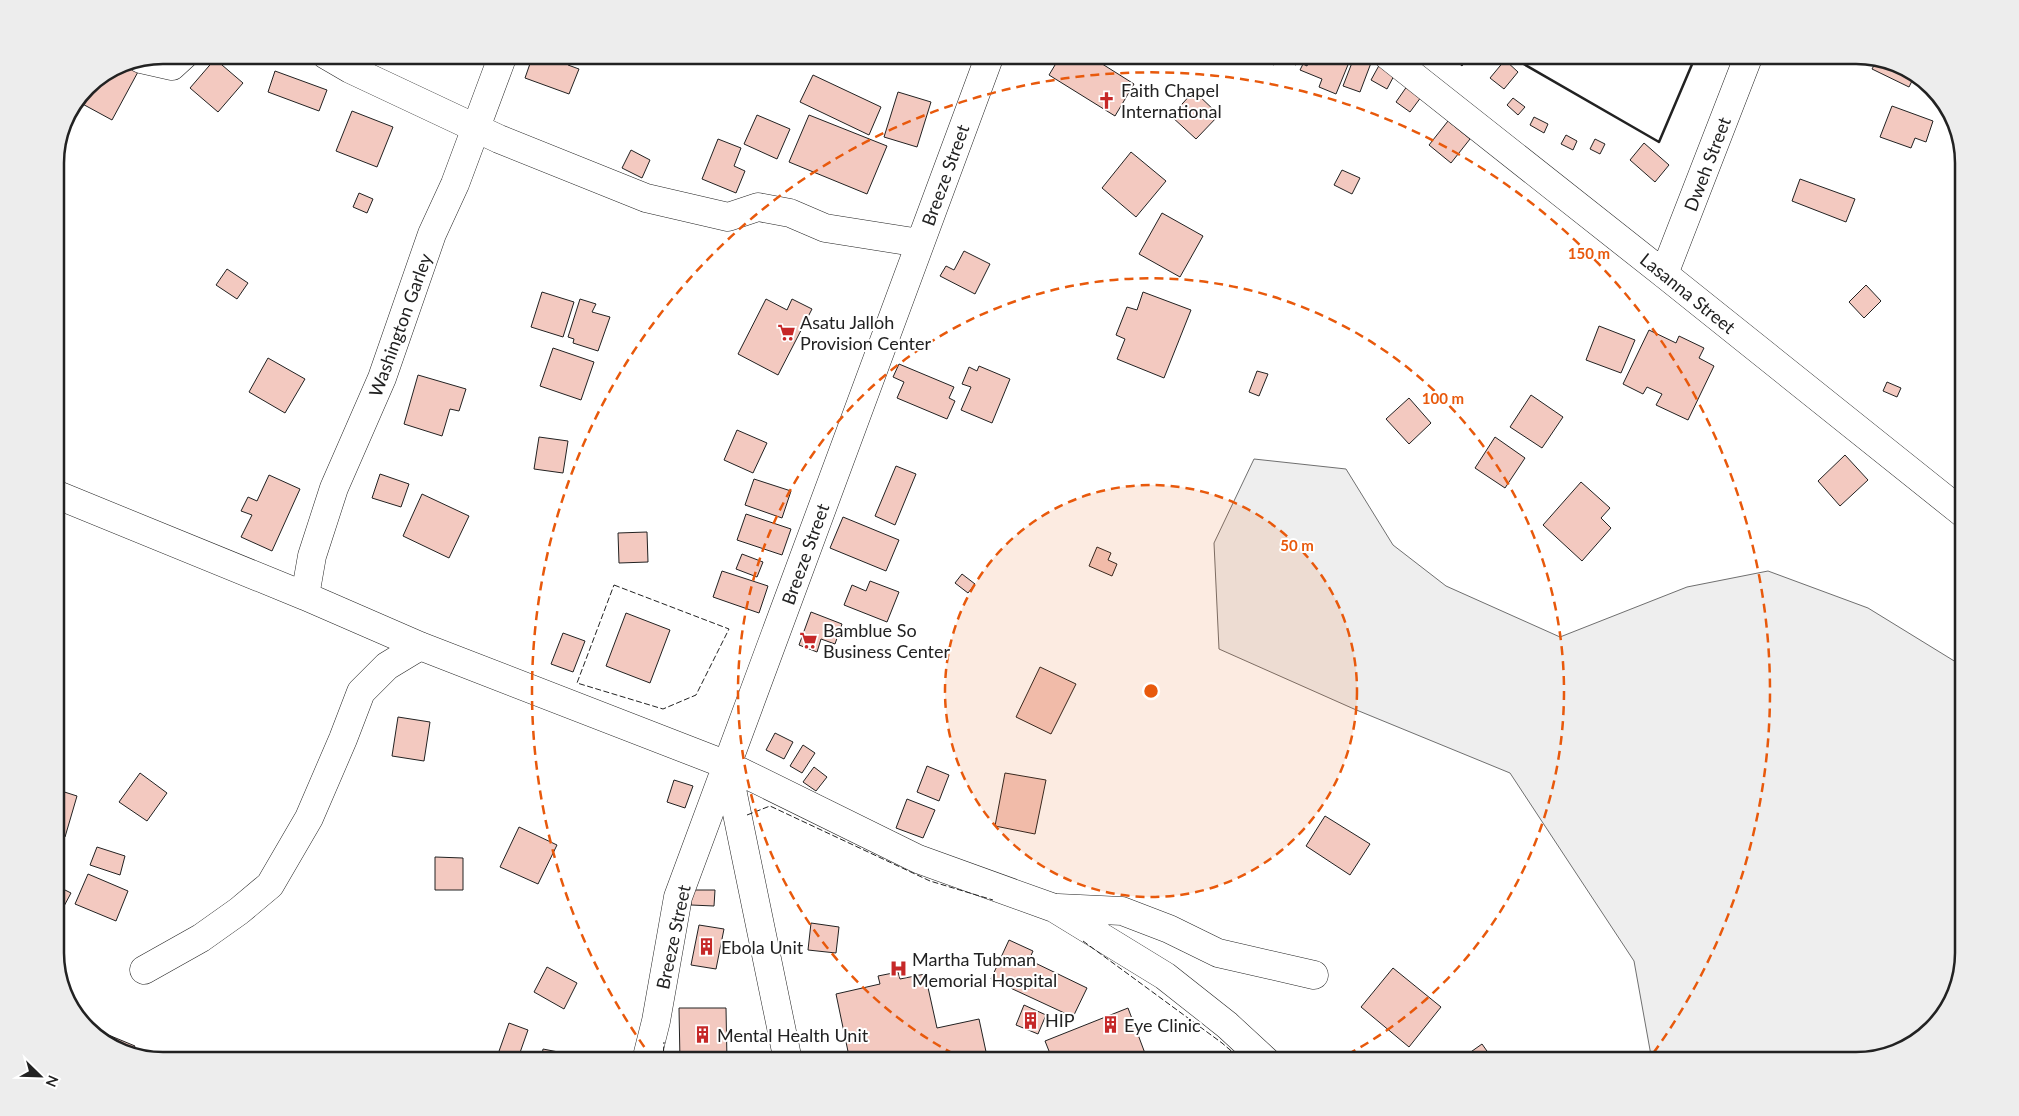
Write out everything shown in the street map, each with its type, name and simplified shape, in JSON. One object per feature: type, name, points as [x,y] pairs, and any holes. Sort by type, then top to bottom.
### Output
[{"type":"street","points":[[342,64],[359,74],[475,127],[615,186],[668,204],[728,217],[758,207],[790,213],[825,228],[920,243]]},
{"type":"street","name":"Washington Garley","points":[[305,596],[312,556],[334,488],[382,378],[432,234],[455,184],[500,64]]},
{"type":"street","name":"Breeze Street","points":[[648,1052],[656,1021],[678,897],[987,64]]},
{"type":"street","name":"Lasanna Street","points":[[1398,64],[1955,507]]},
{"type":"street","name":"Dweh Street","points":[[1664,274],[1746,64]]},
{"type":"street","points":[[64,498],[305,596],[420,646],[727,765],[918,859],[1054,908],[1165,976],[1227,1025],[1256,1052]]},
{"type":"street","points":[[144,970],[201,938],[239,911],[270,885],[309,818],[361,692],[387,666],[420,646]]},
{"type":"street","points":[[727,765],[786,1052]]},
{"type":"street","points":[[1054,908],[1122,911],[1168,929],[1218,953],[1314,975]]},
{"type":"shaded area","points":[[1254,459],[1346,469],[1393,545],[1446,586],[1560,637],[1687,587],[1768,571],[1868,608],[1955,661],[1955,953],[1952,979],[1939,1008],[1922,1028],[1911,1036],[1888,1047],[1876,1050],[1856,1052],[1650,1052],[1634,961],[1510,773],[1354,709],[1219,649],[1214,543]]},
{"type":"building","points":[[211,64],[221,64],[243,83],[218,112],[190,88]]},
{"type":"building","points":[[530,64],[568,64],[579,69],[569,94],[525,78]]},
{"type":"building","name":"Faith Chapel International","points":[[1056,64],[1102,64],[1134,84],[1115,116],[1049,75]]},
{"type":"building","points":[[1303,64],[1307,66],[1308,64],[1348,64],[1336,94],[1319,87],[1322,79],[1300,70]]},
{"type":"building","points":[[1352,64],[1371,64],[1360,92],[1343,86]]},
{"type":"building","points":[[1380,64],[1388,64],[1397,70],[1387,89],[1371,80]]},
{"type":"building","points":[[1502,64],[1509,64],[1518,72],[1504,89],[1490,78]]},
{"type":"building","points":[[1874,66],[1882,67],[1912,81],[1909,87],[1872,69]]},
{"type":"building","points":[[131,69],[139,70],[112,120],[83,104],[97,88],[108,80]]},
{"type":"building","points":[[275,71],[327,90],[319,111],[268,92]]},
{"type":"building","points":[[813,75],[881,107],[869,135],[800,102]]},
{"type":"building","points":[[1412,79],[1427,89],[1410,112],[1396,102]]},
{"type":"building","points":[[1194,91],[1219,115],[1196,139],[1171,116]]},
{"type":"building","points":[[898,92],[931,102],[917,147],[884,137]]},
{"type":"building","points":[[1513,98],[1525,107],[1518,115],[1507,105]]},
{"type":"building","points":[[1892,106],[1933,121],[1926,142],[1915,138],[1911,148],[1880,137]]},
{"type":"building","points":[[352,111],[393,127],[377,167],[336,151]]},
{"type":"building","points":[[757,115],[790,129],[777,159],[744,144]]},
{"type":"building","points":[[809,115],[887,146],[867,194],[789,162]]},
{"type":"building","points":[[1534,117],[1548,124],[1544,133],[1530,125]]},
{"type":"building","points":[[1448,121],[1470,139],[1451,163],[1429,145]]},
{"type":"building","points":[[1566,135],[1577,141],[1573,150],[1561,144]]},
{"type":"building","points":[[718,139],[741,148],[734,166],[745,171],[736,193],[702,179]]},
{"type":"building","points":[[1595,139],[1605,144],[1600,154],[1590,149]]},
{"type":"building","points":[[1644,143],[1669,165],[1655,182],[1630,160]]},
{"type":"building","points":[[631,150],[650,160],[642,178],[622,168]]},
{"type":"building","points":[[1131,152],[1166,181],[1136,217],[1102,188]]},
{"type":"building","points":[[1342,170],[1360,178],[1352,194],[1334,185]]},
{"type":"building","points":[[1800,179],[1855,199],[1846,222],[1792,201]]},
{"type":"building","points":[[359,193],[373,199],[367,213],[353,207]]},
{"type":"building","points":[[1162,213],[1203,236],[1180,277],[1139,254]]},
{"type":"building","points":[[964,251],[990,264],[975,294],[940,276],[946,266],[954,270]]},
{"type":"building","points":[[227,269],[248,283],[237,299],[216,285]]},
{"type":"building","points":[[1866,285],[1881,301],[1864,318],[1849,302]]},
{"type":"building","points":[[542,292],[574,302],[563,337],[531,327]]},
{"type":"building","points":[[1143,292],[1191,310],[1164,378],[1117,359],[1125,339],[1116,335],[1127,307],[1137,310]]},
{"type":"building","points":[[580,299],[596,304],[592,312],[610,317],[598,351],[573,343],[574,339],[568,337]]},
{"type":"building","points":[[766,299],[787,310],[792,299],[812,309],[778,375],[738,354]]},
{"type":"building","points":[[1599,326],[1635,340],[1621,373],[1586,360]]},
{"type":"building","points":[[1649,330],[1676,343],[1679,336],[1704,348],[1699,358],[1714,366],[1688,420],[1656,405],[1662,394],[1647,387],[1643,394],[1623,384]]},
{"type":"building","points":[[553,348],[594,362],[581,400],[540,386]]},
{"type":"building","points":[[268,358],[305,379],[285,413],[249,392]]},
{"type":"building","points":[[899,364],[954,387],[949,398],[955,401],[947,419],[897,398],[904,382],[893,377]]},
{"type":"building","points":[[979,366],[1010,379],[992,423],[961,410],[971,387],[962,384],[969,367],[977,371]]},
{"type":"building","points":[[1257,371],[1268,374],[1259,396],[1249,392]]},
{"type":"building","points":[[418,375],[466,389],[459,411],[450,409],[442,436],[404,424]]},
{"type":"building","points":[[1887,382],[1901,388],[1897,397],[1883,391]]},
{"type":"building","points":[[1531,395],[1563,417],[1542,448],[1510,427]]},
{"type":"building","points":[[1409,398],[1431,423],[1409,444],[1386,419]]},
{"type":"building","points":[[737,430],[767,443],[753,473],[724,460]]},
{"type":"building","points":[[539,437],[568,441],[563,473],[534,469]]},
{"type":"building","points":[[1495,437],[1525,458],[1505,488],[1475,468]]},
{"type":"building","points":[[1845,455],[1868,480],[1840,506],[1818,481]]},
{"type":"building","points":[[896,466],[916,474],[895,525],[875,516]]},
{"type":"building","points":[[380,474],[409,484],[401,507],[372,498]]},
{"type":"building","points":[[269,475],[300,489],[272,551],[241,537],[252,515],[241,511],[248,497],[257,501]]},
{"type":"building","points":[[754,479],[791,491],[782,518],[745,505]]},
{"type":"building","points":[[1581,482],[1610,508],[1601,518],[1611,528],[1582,561],[1543,525]]},
{"type":"building","points":[[422,494],[469,516],[449,558],[403,536]]},
{"type":"building","points":[[746,514],[791,529],[782,555],[737,540]]},
{"type":"building","points":[[843,517],[899,540],[886,571],[830,548]]},
{"type":"building","points":[[647,532],[648,562],[619,563],[618,533]]},
{"type":"building","points":[[1097,547],[1111,553],[1108,560],[1117,564],[1112,576],[1089,566]]},
{"type":"building","points":[[742,554],[763,562],[757,577],[736,569]]},
{"type":"building","points":[[722,571],[768,586],[759,613],[713,597]]},
{"type":"building","points":[[962,574],[975,584],[968,593],[955,583]]},
{"type":"building","points":[[870,581],[899,592],[887,622],[844,605],[852,585],[866,591]]},
{"type":"building","points":[[811,612],[842,624],[835,644],[821,639],[817,652],[799,645]]},
{"type":"building","points":[[626,613],[670,630],[650,683],[606,666]]},
{"type":"building","points":[[563,633],[585,641],[573,672],[551,664]]},
{"type":"building","points":[[1040,667],[1076,684],[1051,734],[1016,717]]},
{"type":"building","points":[[398,717],[430,722],[424,761],[392,756]]},
{"type":"building","points":[[775,733],[793,742],[784,759],[766,750]]},
{"type":"building","points":[[803,745],[815,753],[802,773],[790,766]]},
{"type":"building","points":[[927,766],[949,775],[939,801],[917,792]]},
{"type":"building","points":[[814,767],[827,777],[816,791],[803,782]]},
{"type":"building","points":[[140,773],[167,793],[147,821],[119,802]]},
{"type":"building","points":[[1005,773],[1046,780],[1035,834],[995,826]]},
{"type":"building","points":[[674,780],[693,786],[685,808],[667,802]]},
{"type":"building","points":[[64,792],[77,796],[64,837]]},
{"type":"building","points":[[907,799],[935,810],[923,838],[896,828]]},
{"type":"building","points":[[1325,816],[1370,844],[1350,875],[1306,846]]},
{"type":"building","points":[[519,827],[557,845],[538,884],[500,867]]},
{"type":"building","points":[[97,847],[125,856],[120,875],[90,865]]},
{"type":"building","points":[[435,857],[463,858],[463,890],[435,890]]},
{"type":"building","points":[[88,874],[128,891],[116,921],[75,904]]},
{"type":"building","points":[[64,890],[71,893],[64,906]]},
{"type":"building","points":[[691,890],[715,890],[714,906],[691,905]]},
{"type":"building","points":[[811,923],[839,927],[836,953],[808,950]]},
{"type":"building","name":"Ebola Unit","points":[[699,925],[724,929],[716,969],[691,965]]},
{"type":"building","points":[[1009,940],[1033,951],[1029,960],[1087,988],[1073,1017],[991,979]]},
{"type":"building","points":[[547,967],[577,983],[564,1009],[534,992]]},
{"type":"building","points":[[1393,968],[1441,1007],[1409,1047],[1361,1007]]},
{"type":"building","points":[[898,972],[900,979],[925,974],[937,1028],[979,1019],[986,1052],[848,1052],[836,994],[880,984],[878,976]]},
{"type":"building","name":"HIP","points":[[1024,1005],[1046,1015],[1038,1034],[1016,1025]]},
{"type":"building","name":"Mental Health Unit","points":[[679,1008],[726,1008],[727,1052],[680,1052]]},
{"type":"building","name":"Eye Clinic","points":[[1128,1008],[1144,1052],[1049,1052],[1045,1041]]},
{"type":"building","points":[[509,1023],[528,1030],[520,1052],[499,1052]]},
{"type":"building","points":[[104,1033],[135,1046],[134,1048],[131,1047]]},
{"type":"building","points":[[1482,1044],[1488,1052],[1471,1052]]},
{"type":"building","points":[[543,1049],[558,1052],[542,1052]]},
{"type":"fence","points":[[614,585],[729,629],[696,695],[663,709],[577,683],[614,585]]},
{"type":"fence","points":[[747,815],[770,806],[930,881],[993,900]]},
{"type":"fence","points":[[1083,941],[1232,1052]]},
{"type":"fence","points":[[663,1052],[664,1042]]},
{"type":"wall","points":[[1524,64],[1659,142],[1692,64]]},
{"type":"place","name":"Faith Chapel International","points":[[1107,100]]},
{"type":"place","name":"Asatu Jalloh Provision Center","points":[[786,332]]},
{"type":"place","name":"Bamblue So Business Center","points":[[809,640]]},
{"type":"place","name":"Ebola Unit","points":[[707,947]]},
{"type":"place","name":"Martha Tubman Memorial Hospital","points":[[898,969]]},
{"type":"place","name":"HIP","points":[[1031,1020]]},
{"type":"place","name":"Eye Clinic","points":[[1110,1025]]},
{"type":"place","name":"Mental Health Unit","points":[[703,1035]]}]
